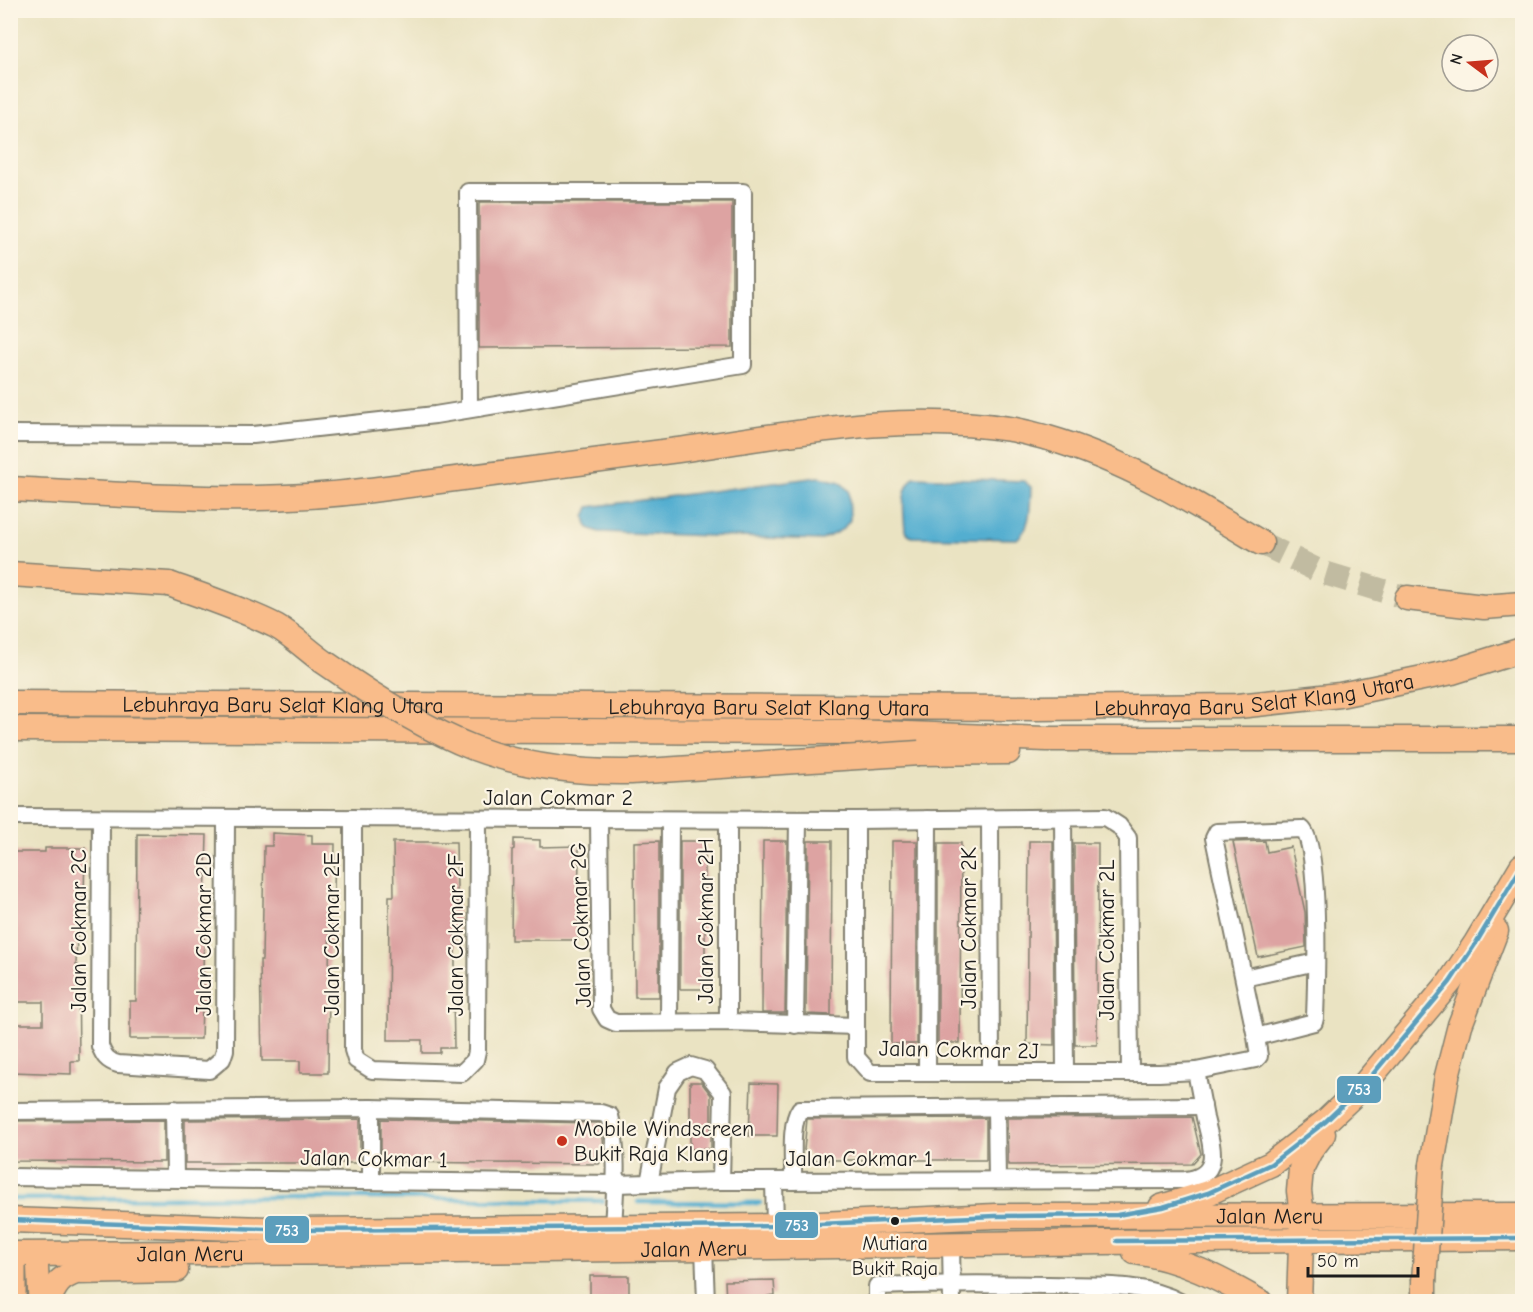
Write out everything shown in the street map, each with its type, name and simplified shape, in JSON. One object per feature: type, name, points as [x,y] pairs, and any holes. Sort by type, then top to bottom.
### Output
[{"type":"highway","points":[[10,489],[205,499],[313,496],[841,427],[886,422],[921,422],[1012,429],[1114,460],[1180,494],[1261,543]]},
{"type":"highway","points":[[10,574],[169,584],[277,627],[326,664],[446,735],[498,756],[545,767],[593,773],[631,772],[919,753],[1013,752],[1047,738]]},
{"type":"highway","points":[[1407,598],[1484,607],[1522,604]]},
{"type":"highway","name":"Lebuhraya Baru Selat Klang Utara","points":[[10,703],[1013,708],[1238,706],[1340,695],[1452,672],[1522,650]]},
{"type":"highway","name":"Lebuhraya Baru Selat Klang Utara","points":[[10,729],[852,732],[1047,738],[1522,739]]},
{"type":"highway","points":[[1299,1302],[1302,1215],[1299,1191],[1301,1169],[1310,1151],[1450,982],[1522,866]]},
{"type":"highway","points":[[1424,1291],[1432,1165],[1447,1076],[1460,1025],[1522,872]]},
{"type":"highway","points":[[1483,964],[1522,897]]},
{"type":"highway","points":[[1117,1215],[1163,1207],[1241,1180],[1271,1164],[1325,1122],[1363,1086]]},
{"type":"highway","name":"Jalan Meru","points":[[10,1220],[294,1230],[775,1226],[995,1216],[1522,1215]]},
{"type":"highway","points":[[20,1249],[38,1238],[67,1236],[134,1239],[294,1230]]},
{"type":"highway","name":"Jalan Meru","points":[[20,1249],[318,1253],[951,1243],[1522,1238]]},
{"type":"highway","points":[[1062,1242],[1160,1256],[1216,1276],[1260,1302]]},
{"type":"highway","points":[[48,1302],[58,1281],[76,1272],[178,1270],[318,1253]]},
{"type":"main road","points":[[15,1302],[20,1249]]},
{"type":"main road","points":[[20,1249],[39,1302]]},
{"type":"street","points":[[10,434],[254,435],[435,415],[743,365],[742,192],[468,192],[469,409]]},
{"type":"street","name":"Jalan Cokmar 2","points":[[10,817],[599,820],[1105,818]]},
{"type":"street","name":"Jalan Cokmar 2C","points":[[101,818],[100,1046],[103,1055],[111,1062],[118,1064],[209,1070],[222,1059],[225,1050]]},
{"type":"street","name":"Jalan Cokmar 2D","points":[[225,1050],[226,818]]},
{"type":"street","name":"Jalan Cokmar 2E","points":[[353,818],[353,1050],[356,1060],[372,1070],[462,1073],[475,1060],[477,1051]]},
{"type":"street","points":[[1063,818],[1065,1073]]},
{"type":"street","name":"Jalan Cokmar 2L","points":[[1105,818],[1119,826],[1128,838],[1130,1073]]},
{"type":"street","name":"Jalan Cokmar 2F","points":[[477,1051],[478,819]]},
{"type":"street","points":[[927,1073],[928,819]]},
{"type":"street","name":"Jalan Cokmar 2K","points":[[990,819],[991,1073]]},
{"type":"street","name":"Jalan Cokmar 2G","points":[[599,820],[601,1010],[607,1019],[616,1023],[669,1022]]},
{"type":"street","points":[[670,820],[669,1022],[856,1026]]},
{"type":"street","name":"Jalan Cokmar 2H","points":[[728,820],[728,1022]]},
{"type":"street","points":[[795,1025],[798,820]]},
{"type":"street","name":"Jalan Cokmar 2J","points":[[856,820],[856,1057],[870,1073],[1196,1071],[1256,1059],[1259,1056],[1256,1037]]},
{"type":"street","points":[[1302,829],[1306,831],[1314,864],[1316,963],[1314,1022],[1256,1037],[1244,978],[1214,838],[1217,832],[1302,829]]},
{"type":"street","points":[[1244,978],[1316,963]]},
{"type":"street","points":[[649,1183],[668,1088],[678,1072],[691,1066],[705,1070],[723,1094],[722,1181]]},
{"type":"street","name":"Jalan Cokmar 1","points":[[10,1177],[615,1184],[722,1181],[1185,1180],[1198,1178],[1208,1170],[1213,1156],[1196,1071]]},
{"type":"street","points":[[793,1181],[794,1131],[796,1114],[800,1109],[1203,1106]]},
{"type":"street","points":[[371,1108],[371,1180]]},
{"type":"street","points":[[10,1111],[371,1108],[606,1114],[610,1116],[613,1129],[615,1184],[613,1227]]},
{"type":"street","points":[[174,1109],[175,1178]]},
{"type":"street","points":[[996,1109],[996,1180]]},
{"type":"street","points":[[774,1181],[775,1226]]},
{"type":"street","points":[[951,1243],[952,1302]]},
{"type":"street","points":[[704,1248],[706,1302]]},
{"type":"street","points":[[877,1302],[877,1286],[952,1283],[1117,1286],[1146,1290],[1180,1302]]},
{"type":"water","points":[[819,477],[840,482],[849,491],[850,520],[843,529],[822,540],[599,532],[588,528],[585,517],[589,507]]},
{"type":"water","points":[[914,477],[1024,481],[1031,487],[1028,522],[1017,539],[912,537],[905,531],[904,495]]},
{"type":"building","points":[[479,202],[732,202],[732,347],[479,348]]},
{"type":"building","points":[[272,833],[312,835],[312,844],[335,844],[334,892],[330,892],[328,1073],[300,1073],[300,1061],[262,1061],[260,960],[262,960],[264,846],[272,846]]},
{"type":"building","points":[[137,834],[207,835],[201,1039],[130,1039],[130,1001],[136,1001]]},
{"type":"building","points":[[514,839],[540,840],[540,847],[579,846],[578,940],[511,940]]},
{"type":"building","points":[[659,841],[659,997],[635,997],[634,842]]},
{"type":"building","points":[[680,841],[705,841],[705,989],[680,989]]},
{"type":"building","points":[[763,841],[787,841],[785,1013],[762,1013]]},
{"type":"building","points":[[808,841],[832,841],[831,1015],[806,1014]]},
{"type":"building","points":[[892,841],[917,841],[917,1044],[891,1044]]},
{"type":"building","points":[[1029,841],[1053,841],[1054,1045],[1027,1044]]},
{"type":"building","points":[[1265,841],[1267,852],[1291,847],[1305,912],[1306,947],[1258,957],[1233,842]]},
{"type":"building","points":[[393,842],[456,842],[458,933],[455,933],[455,987],[453,987],[454,1048],[440,1048],[440,1053],[422,1053],[422,1040],[388,1040],[389,896],[394,896]]},
{"type":"building","points":[[938,843],[961,843],[960,1043],[938,1043]]},
{"type":"building","points":[[1074,843],[1098,843],[1097,1045],[1075,1045]]},
{"type":"building","points":[[45,848],[85,848],[84,900],[78,900],[76,965],[78,965],[79,1061],[71,1061],[71,1074],[11,1072],[11,1024],[43,1024],[43,1002],[10,1002],[10,852],[45,852]]},
{"type":"building","points":[[690,1082],[701,1082],[711,1095],[711,1149],[690,1149]]},
{"type":"building","points":[[751,1083],[778,1084],[777,1136],[749,1136]]},
{"type":"building","points":[[1192,1117],[1201,1154],[1192,1164],[1008,1165],[1007,1118]]},
{"type":"building","points":[[986,1118],[986,1160],[814,1160],[804,1150],[807,1119]]},
{"type":"building","points":[[360,1119],[360,1163],[185,1163],[185,1120]]},
{"type":"building","points":[[381,1119],[599,1123],[605,1156],[599,1164],[381,1162]]},
{"type":"building","points":[[164,1120],[164,1162],[10,1161],[10,1121]]},
{"type":"building","points":[[590,1276],[629,1276],[629,1302],[590,1302]]},
{"type":"building","points":[[774,1280],[775,1295],[768,1296],[768,1302],[726,1302],[725,1281]]},
{"type":"waterway","points":[[10,1199],[295,1197],[603,1201]]},
{"type":"waterway","points":[[638,1202],[760,1203]]},
{"type":"tunnel","points":[[1261,543],[1321,572],[1407,598]]},
{"type":"transit line","name":"753","points":[[10,1220],[294,1230],[775,1226],[995,1216],[1117,1215],[1163,1207],[1208,1193],[1271,1164],[1325,1122],[1363,1086],[1450,982],[1522,866]]},
{"type":"transit line","name":"753","points":[[1117,1241],[1522,1238]]},
{"type":"place","name":"Mobile Windscreen Bukit Raja Klang","points":[[562,1141]]},
{"type":"place","name":"Mutiara Bukit Raja","points":[[895,1221]]}]
